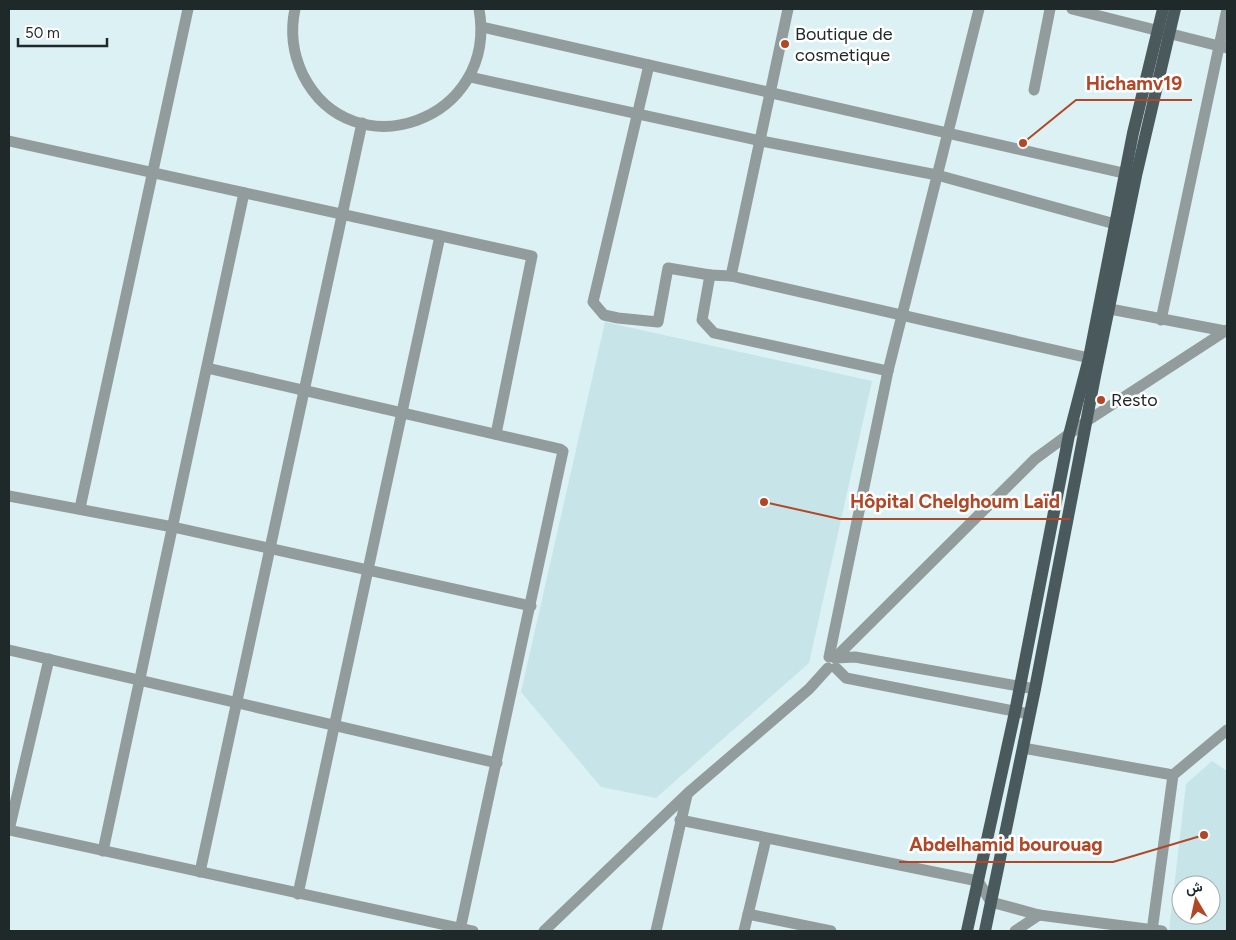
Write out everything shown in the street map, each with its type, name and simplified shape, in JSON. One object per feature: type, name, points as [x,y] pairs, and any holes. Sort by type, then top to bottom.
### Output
[{"type":"main road","points":[[1162,9],[1164,32]]},
{"type":"main road","points":[[967,931],[1015,712],[1070,434],[1089,358],[1115,224],[1130,175],[1164,32],[1175,9]]},
{"type":"main road","points":[[985,931],[1128,221],[1130,175]]},
{"type":"street","points":[[80,508],[188,9]]},
{"type":"street","points":[[295,9],[292,33],[294,50],[307,82],[330,107],[362,122],[382,126],[403,125],[424,119],[458,95],[470,77],[480,53],[482,27],[479,9]]},
{"type":"street","points":[[731,276],[788,9]]},
{"type":"street","points":[[846,678],[832,663],[837,622],[888,371],[979,9]]},
{"type":"street","points":[[1034,90],[1050,9]]},
{"type":"street","points":[[1072,9],[1223,47]]},
{"type":"street","points":[[1160,320],[1223,47],[1227,9]]},
{"type":"street","points":[[482,27],[1130,175]]},
{"type":"street","points":[[648,65],[593,302],[604,314],[618,318],[658,322],[668,268],[710,275],[731,276],[1089,358]]},
{"type":"street","points":[[470,77],[761,141],[936,174],[1115,224],[1128,221]]},
{"type":"street","points":[[200,872],[362,122]]},
{"type":"street","points":[[9,142],[532,256],[496,434]]},
{"type":"street","points":[[103,851],[244,193]]},
{"type":"street","points":[[298,894],[440,236]]},
{"type":"street","points":[[710,275],[702,320],[714,333],[888,371]]},
{"type":"street","points":[[1110,309],[1226,331]]},
{"type":"street","points":[[544,931],[688,793],[809,688],[1035,459],[1087,421],[1226,331]]},
{"type":"street","points":[[206,368],[563,451],[460,930]]},
{"type":"street","points":[[9,496],[173,527],[531,606]]},
{"type":"street","points":[[837,622],[855,657]]},
{"type":"street","points":[[9,650],[497,763]]},
{"type":"street","points":[[832,663],[855,657],[1035,690]]},
{"type":"street","points":[[49,659],[9,830],[460,930],[474,931]]},
{"type":"street","points":[[809,688],[832,677],[846,678],[1030,714]]},
{"type":"street","points":[[680,820],[766,839],[978,880],[991,902],[1039,915],[1156,931],[1173,775],[1227,730]]},
{"type":"street","points":[[1023,748],[1173,775]]},
{"type":"street","points":[[656,931],[680,820],[688,793]]},
{"type":"street","points":[[744,931],[766,839]]},
{"type":"street","points":[[748,914],[831,931]]},
{"type":"street","points":[[1015,931],[1039,915]]},
{"type":"shaded area","points":[[605,322],[872,381],[809,663],[656,798],[601,787],[521,692]]},
{"type":"shaded area","points":[[1212,761],[1227,771],[1227,931],[1169,931],[1171,914],[1171,925],[1221,925],[1221,875],[1175,875],[1186,784]]},
{"type":"place","name":"Boutique de cosmetique","points":[[785,44]]},
{"type":"place","name":"Hichamv19","points":[[1023,143]]},
{"type":"place","name":"Resto","points":[[1101,400]]},
{"type":"place","name":"Hôpital Chelghoum Laïd","points":[[764,502]]},
{"type":"place","name":"Abdelhamid bourouag","points":[[1204,835]]}]
